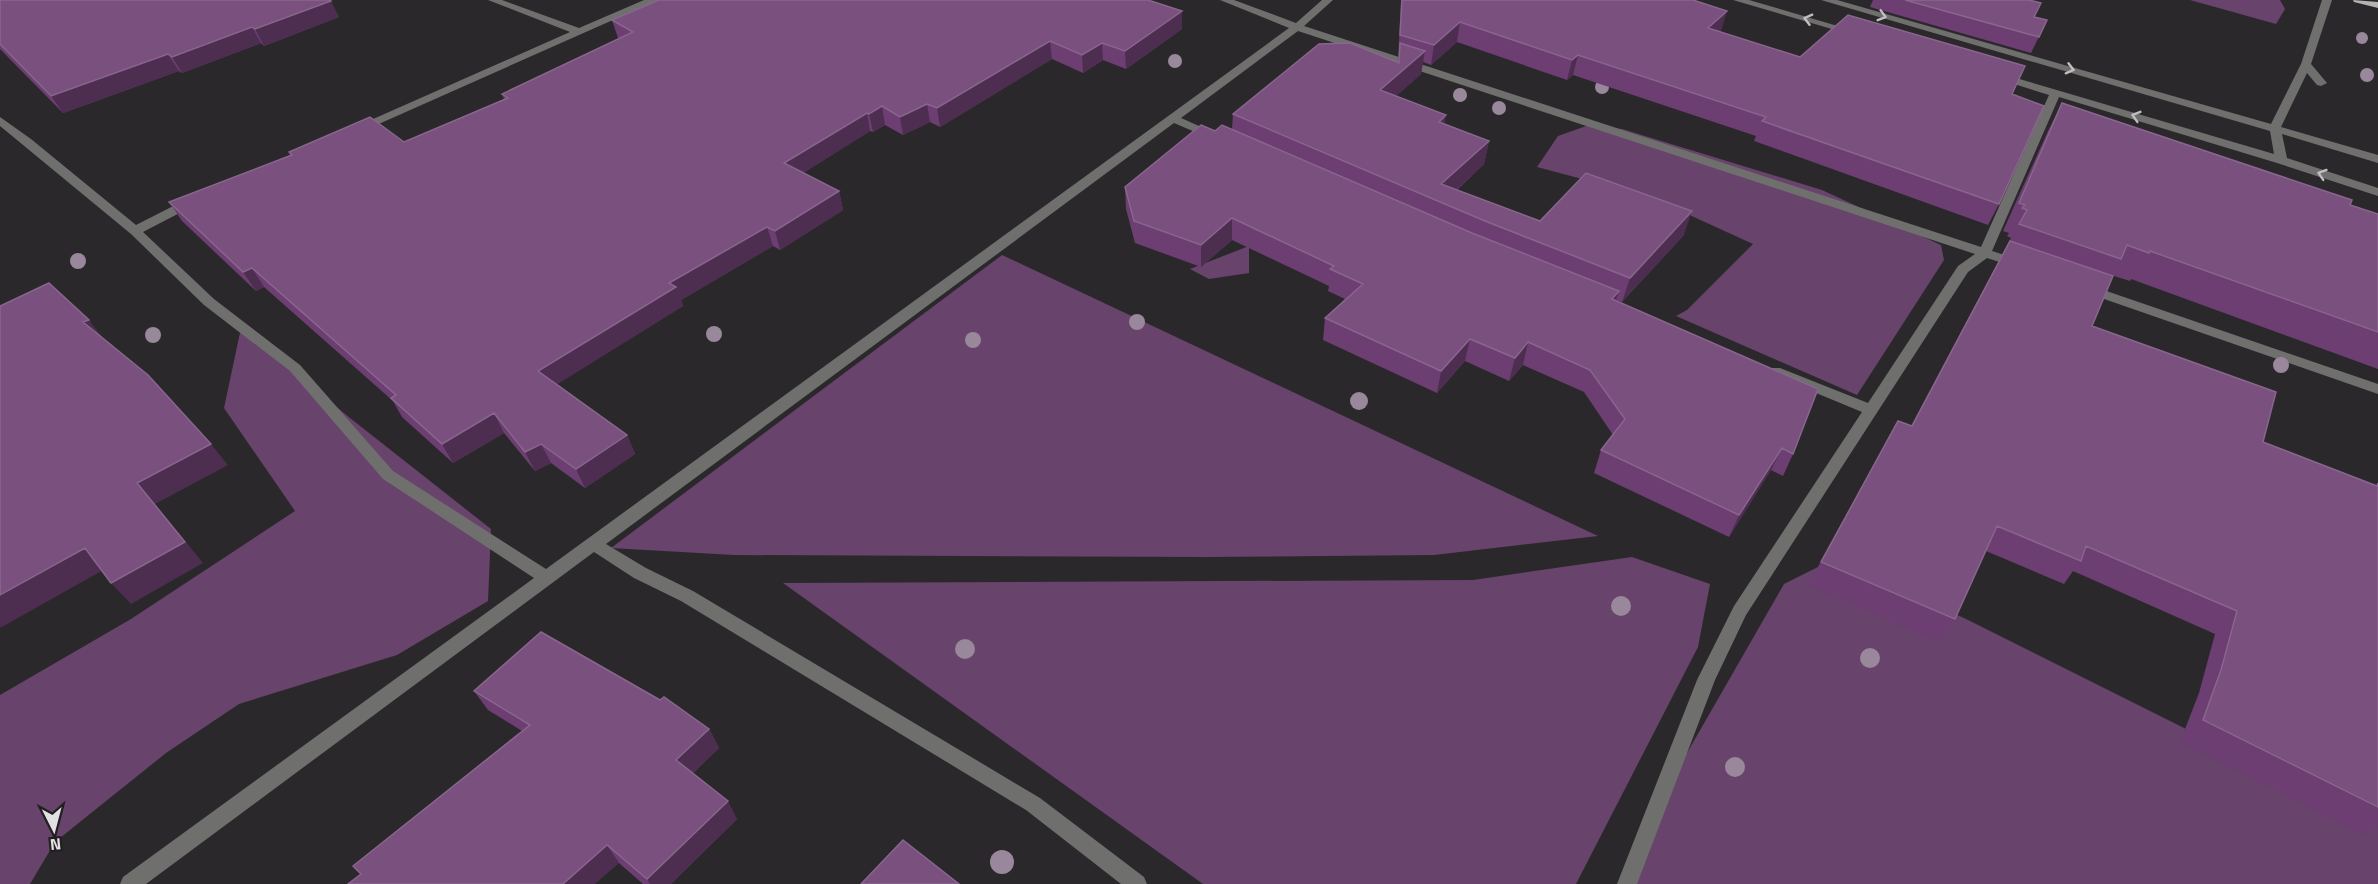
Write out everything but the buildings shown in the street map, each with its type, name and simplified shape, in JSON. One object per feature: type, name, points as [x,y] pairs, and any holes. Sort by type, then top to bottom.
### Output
[{"type":"main road","points":[[2358,0],[2378,5]]},
{"type":"street","points":[[493,0],[579,32]]},
{"type":"street","points":[[350,134],[653,0]]},
{"type":"street","points":[[1225,0],[1297,27],[1887,219],[2030,268]]},
{"type":"street","points":[[130,884],[1297,27],[1328,0]]},
{"type":"street","points":[[1738,0],[1867,37]]},
{"type":"street","points":[[1826,0],[2275,127],[2378,159]]},
{"type":"street","points":[[2281,160],[2275,127],[2306,64],[2327,0]]},
{"type":"street","points":[[2306,64],[2321,83]]},
{"type":"street","points":[[1988,72],[2281,160],[2378,192]]},
{"type":"street","points":[[1627,884],[1706,680],[1740,611],[1963,268],[1985,253],[2056,92]]},
{"type":"street","points":[[1171,118],[1225,142]]},
{"type":"street","points":[[0,120],[135,231],[209,302],[295,368],[388,475],[548,579]]},
{"type":"street","points":[[135,231],[204,195]]},
{"type":"street","points":[[2075,284],[2378,388]]},
{"type":"street","points":[[1760,365],[1869,410]]},
{"type":"street","points":[[593,544],[640,573],[687,596],[1033,804],[1137,884]]},
{"type":"shaded area","points":[[2190,0],[2280,0],[2285,9],[2276,24]]},
{"type":"shaded area","points":[[1589,125],[1622,129],[1822,190],[1941,245],[1944,260],[1857,395],[1676,316],[1687,310],[1753,244],[1650,197],[1537,167],[1558,136]]},
{"type":"shaded area","points":[[1249,246],[1249,273],[1209,279],[1190,269]]},
{"type":"shaded area","points":[[1002,255],[1598,536],[1434,555],[1205,557],[734,555],[611,548]]},
{"type":"shaded area","points":[[241,328],[350,418],[491,529],[488,601],[397,655],[239,704],[166,753],[55,842],[30,884],[0,884],[0,695],[131,619],[295,511],[224,408]]},
{"type":"shaded area","points":[[1632,557],[1710,584],[1698,647],[1576,884],[1203,884],[783,583],[1473,580]]},
{"type":"shaded area","points":[[1834,559],[1966,619],[2378,825],[2378,884],[1618,884],[1641,833],[1784,584]]}]
